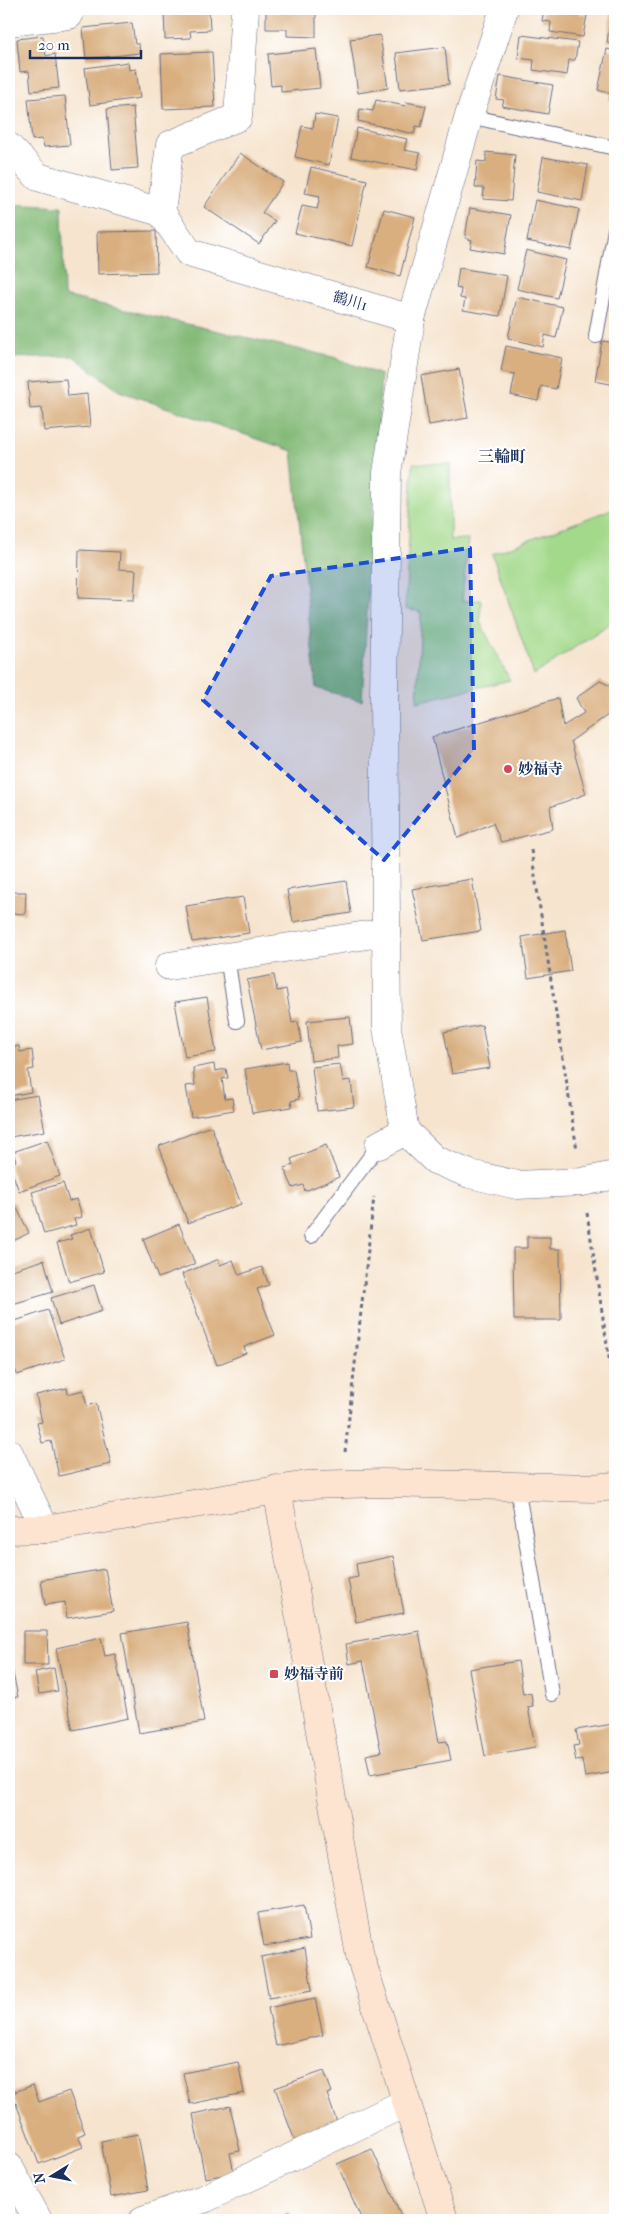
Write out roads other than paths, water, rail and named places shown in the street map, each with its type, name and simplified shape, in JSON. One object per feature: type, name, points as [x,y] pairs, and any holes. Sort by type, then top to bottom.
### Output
[{"type":"street","points":[[9,22],[69,15],[69,9]]},
{"type":"street","points":[[9,147],[38,177],[161,212],[170,145],[238,117],[245,9]]},
{"type":"street","points":[[504,9],[469,116],[411,319],[388,473],[384,697],[387,1028],[405,1131],[435,1160],[470,1174],[517,1185],[582,1182],[615,1175]]},
{"type":"street","name":"鶴川1","points":[[161,212],[189,253],[411,319]]},
{"type":"street","points":[[169,966],[386,932]]},
{"type":"street","points":[[379,1145],[405,1131]]},
{"type":"street","points":[[9,1453],[46,1529]]},
{"type":"street","points":[[9,1530],[46,1529],[277,1489],[342,1483],[615,1486]]},
{"type":"street","points":[[277,1489],[360,1956],[444,2220]]},
{"type":"street","points":[[143,2220],[206,2198],[405,2102]]},
{"type":"street","points":[[9,2167],[38,2220]]},
{"type":"lane","points":[[469,116],[615,148]]},
{"type":"lane","points":[[596,336],[615,230]]},
{"type":"lane","points":[[227,957],[237,1021]]},
{"type":"lane","points":[[311,1236],[379,1145]]},
{"type":"lane","points":[[517,1486],[552,1694]]},
{"type":"place","name":"妙福寺","points":[[508,769]]},
{"type":"place","name":"妙福寺前","points":[[274,1674]]},
{"type":"district","name":"三輪町","points":[[502,456]]}]
